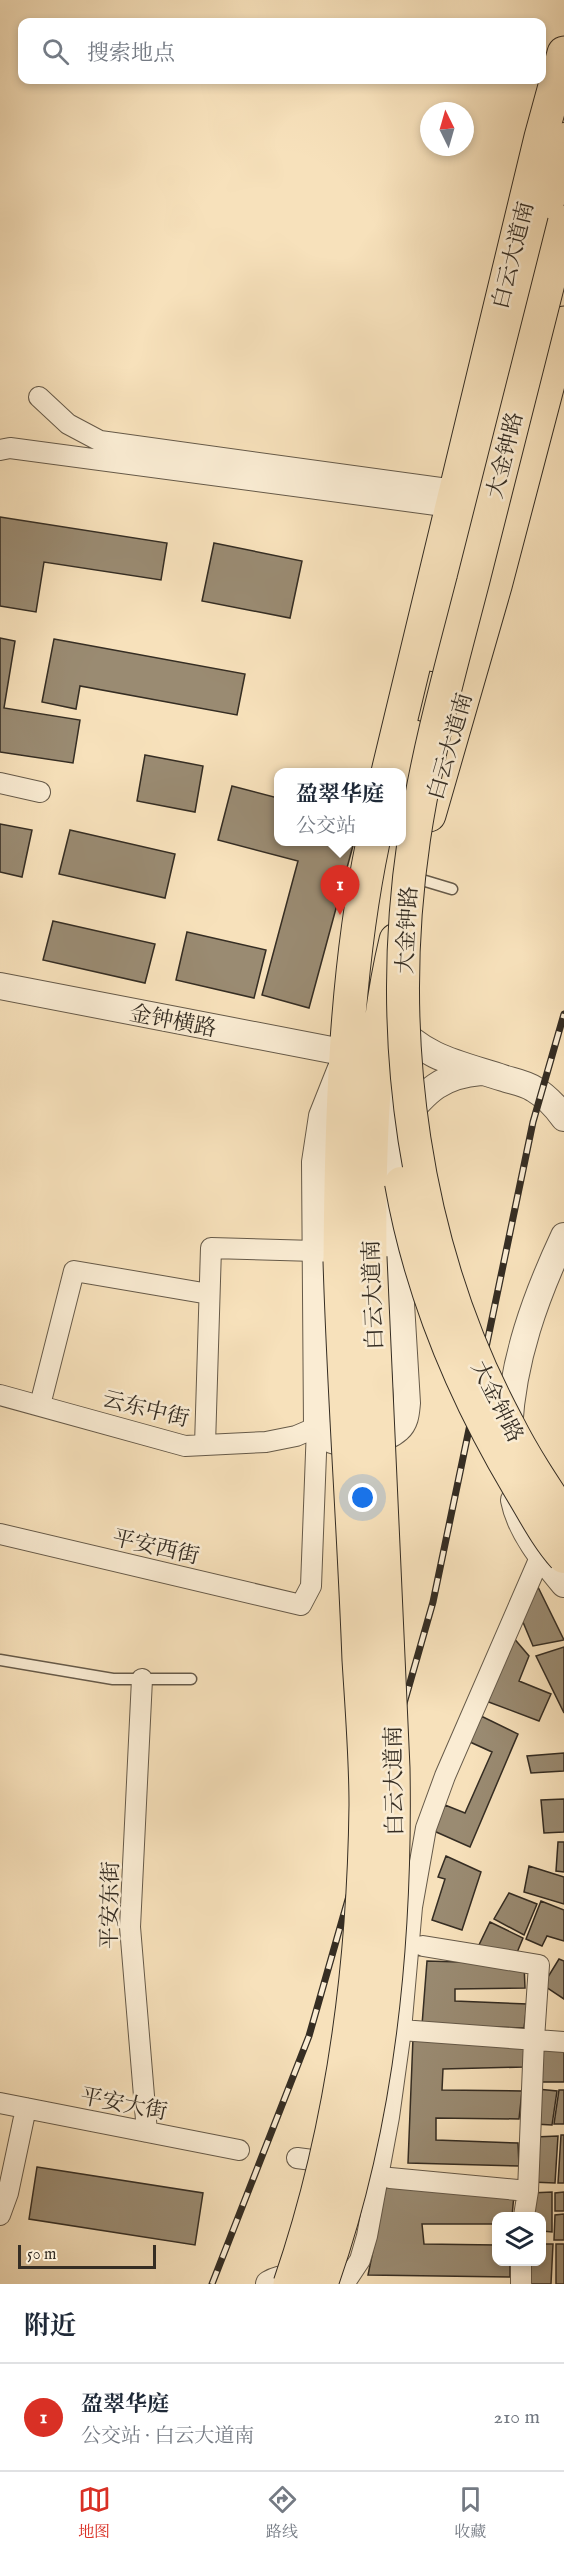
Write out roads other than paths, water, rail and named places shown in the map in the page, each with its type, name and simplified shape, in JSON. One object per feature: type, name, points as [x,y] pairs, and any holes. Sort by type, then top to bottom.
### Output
[{"type":"highway","name":"白云大道南","points":[[389,768],[541,137],[564,53]]},
{"type":"highway","name":"白云大道南","points":[[321,2284],[349,2193],[368,2103],[383,1998],[392,1892],[394,1829],[393,1768],[342,1256],[374,1116],[386,996],[395,944],[411,877],[492,596],[564,322]]},
{"type":"highway","name":"白云大道南","points":[[290,2284],[321,2182],[341,2085],[348,2043],[362,1900],[366,1803],[342,1256],[341,1185],[347,1053],[361,911],[372,846]]},
{"type":"main road","name":"大金钟路","points":[[406,770],[564,139]]},
{"type":"main road","name":"大金钟路","points":[[564,222],[429,757],[410,870],[405,922],[403,1008],[405,1060],[415,1144],[426,1200],[452,1291],[474,1354],[507,1424],[564,1516]]},
{"type":"main road","name":"大金钟路","points":[[393,846],[383,936],[384,1039],[395,1146],[411,1231],[445,1338],[487,1434],[532,1510],[552,1556]]},
{"type":"street","points":[[39,397],[68,424],[100,441],[453,499]]},
{"type":"street","points":[[0,450],[10,448],[453,499]]},
{"type":"street","points":[[0,783],[40,792]]},
{"type":"street","name":"金钟横路","points":[[0,986],[347,1053]]},
{"type":"street","points":[[386,996],[392,1018],[414,1044],[452,1062],[532,1088],[556,1106],[564,1118]]},
{"type":"street","points":[[205,1445],[211,1248],[342,1256],[317,1427],[325,1436],[334,1440],[365,1440],[386,1437],[399,1428],[406,1418],[386,996]]},
{"type":"street","points":[[392,1134],[423,1095],[444,1080],[464,1073],[483,1072]]},
{"type":"street","points":[[564,1236],[542,1284],[512,1390],[507,1461],[515,1505],[527,1532],[552,1556],[564,1584]]},
{"type":"street","points":[[40,1405],[74,1271],[209,1294]]},
{"type":"street","points":[[512,1390],[516,1414],[535,1451],[564,1490]]},
{"type":"street","name":"云东中街","points":[[0,1395],[185,1446],[266,1442],[296,1436],[317,1427]]},
{"type":"street","name":"平安西街","points":[[0,1534],[301,1605],[311,1586],[317,1427]]},
{"type":"street","points":[[344,2284],[360,2260],[385,2174],[402,2030],[412,1907],[426,1828],[445,1776],[552,1556]]},
{"type":"street","name":"平安东街","points":[[142,1679],[130,1927],[147,2132]]},
{"type":"street","points":[[423,1946],[540,1965],[534,2039],[528,2191],[525,2212]]},
{"type":"street","points":[[402,2030],[564,2042]]},
{"type":"street","name":"平安大街","points":[[0,2103],[239,2150]]},
{"type":"street","points":[[0,2215],[8,2193],[26,2108]]},
{"type":"street","points":[[297,2158],[385,2174],[528,2191]]},
{"type":"street","points":[[521,2266],[521,2284]]},
{"type":"street","points":[[269,2284],[277,2279],[297,2278],[316,2284]]},
{"type":"lane","points":[[411,877],[452,889]]},
{"type":"lane","points":[[0,1660],[113,1679],[191,1679]]},
{"type":"railway","points":[[212,2284],[309,2036],[433,1602],[533,1122],[564,1014]]},
{"type":"place","name":"盈翠华庭","points":[[340,915]]}]
